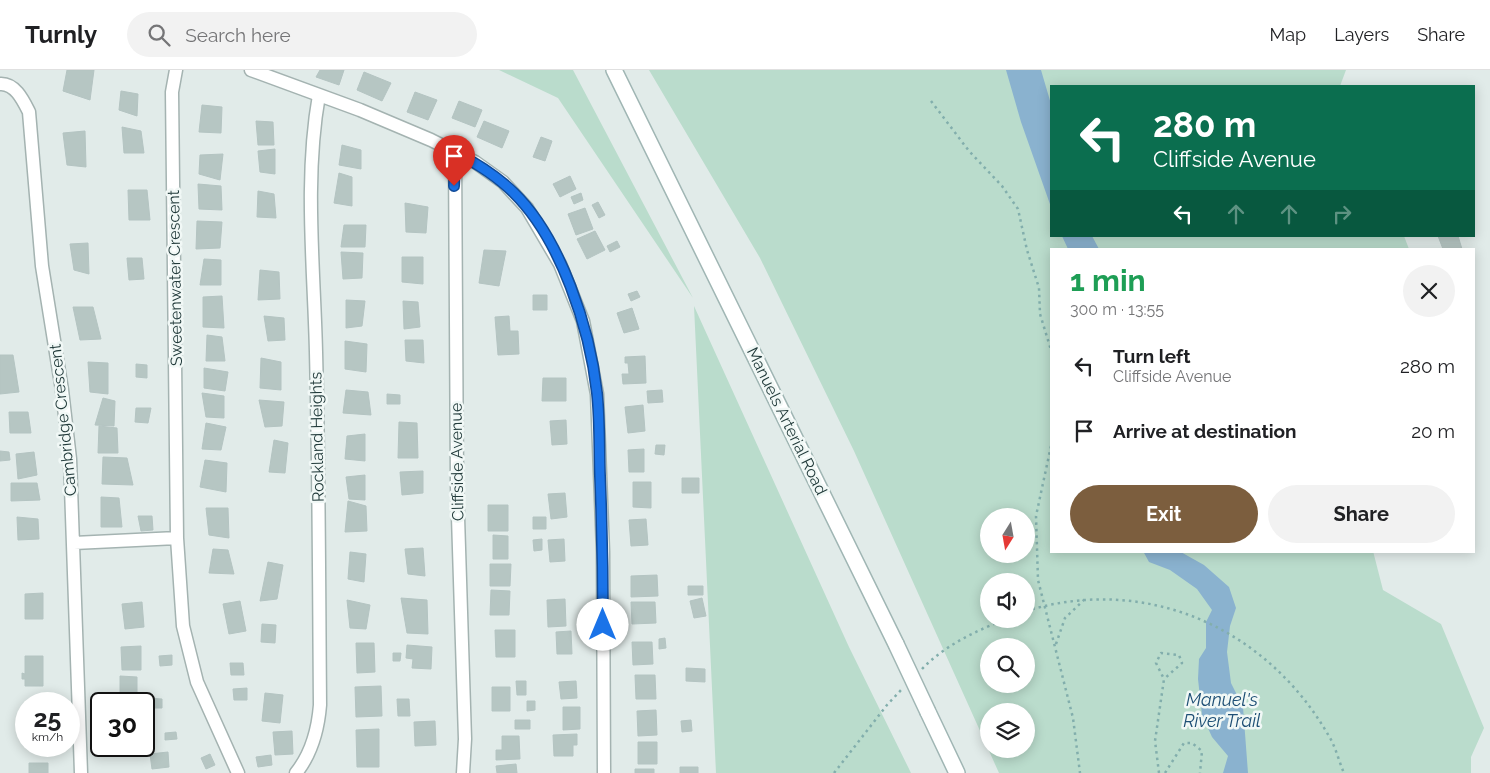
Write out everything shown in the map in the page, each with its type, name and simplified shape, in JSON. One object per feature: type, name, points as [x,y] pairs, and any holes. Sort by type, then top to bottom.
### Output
[{"type":"main road","name":"Manuels Arterial Road","points":[[614,70],[896,644],[957,773]]},
{"type":"street","name":"Sweetenwater Crescent","points":[[176,70],[172,92],[177,538],[183,626],[191,665],[238,773]]},
{"type":"street","points":[[251,70],[318,95],[455,152],[496,177],[527,208],[549,243],[566,278],[583,321],[589,343],[597,394],[603,552],[604,773]]},
{"type":"street","name":"Cambridge Crescent","points":[[0,84],[6,84],[19,93],[30,112],[42,266],[62,390],[70,459],[81,773]]},
{"type":"street","name":"Rockland Heights","points":[[296,773],[310,751],[316,736],[320,705],[316,353],[312,203],[312,138],[318,95]]},
{"type":"street","name":"Cliffside Avenue","points":[[455,152],[457,495],[465,739],[463,773]]},
{"type":"street","points":[[74,543],[177,538]]},
{"type":"path","points":[[931,101],[968,151],[1002,186],[1018,209],[1027,250],[1039,288],[1040,314],[1050,347]]},
{"type":"path","points":[[1050,451],[1036,516],[1038,580],[1056,644],[1073,718],[1080,773]]},
{"type":"path","points":[[1056,644],[1066,618],[1086,598]]},
{"type":"path","points":[[1035,608],[1086,598],[1123,599],[1164,608],[1206,622],[1238,638],[1284,675],[1306,703],[1330,738],[1344,773]]},
{"type":"path","points":[[1159,773],[1155,740],[1164,679],[1156,663],[1161,653],[1180,655],[1182,663],[1164,679]]},
{"type":"path","points":[[1165,773],[1184,743],[1192,743],[1202,750],[1200,773]]},
{"type":"green space","points":[[499,70],[573,70],[693,298],[558,98]]},
{"type":"green space","points":[[649,70],[1346,70],[1340,85],[1050,85],[1050,237],[1404,237],[1409,248],[1050,248],[1050,553],[1374,553],[1383,590],[1441,624],[1484,728],[1471,757],[1471,773],[999,773],[992,758],[1035,758],[1035,703],[980,703],[980,731],[854,451],[760,258]]},
{"type":"green space","points":[[694,306],[849,647],[911,773],[716,773]]},
{"type":"water","points":[[1006,70],[1041,70],[1050,101],[1050,204],[1021,122]]},
{"type":"water","points":[[1062,237],[1093,237],[1098,248],[1068,248]]},
{"type":"water","name":"Manuel's River Trail","points":[[1144,553],[1183,553],[1204,565],[1229,587],[1236,608],[1230,626],[1227,652],[1231,683],[1243,707],[1248,773],[1223,773],[1228,756],[1212,737],[1202,715],[1198,679],[1199,659],[1206,648],[1206,622],[1212,610],[1197,589],[1170,570],[1149,562]]},
{"type":"building","points":[[67,70],[94,70],[90,100],[63,91]]},
{"type":"building","points":[[320,70],[344,70],[339,85],[316,77]]},
{"type":"building","points":[[364,72],[391,83],[382,101],[357,90]]},
{"type":"building","points":[[121,91],[138,94],[137,116],[119,110]]},
{"type":"building","points":[[415,92],[437,100],[428,120],[407,112]]},
{"type":"building","points":[[459,101],[482,110],[475,127],[452,118]]},
{"type":"building","points":[[202,105],[222,107],[221,133],[199,132]]},
{"type":"building","points":[[256,121],[273,122],[274,145],[258,145]]},
{"type":"building","points":[[484,121],[509,131],[502,148],[477,137]]},
{"type":"building","points":[[122,127],[141,131],[144,153],[124,153]]},
{"type":"building","points":[[85,131],[86,167],[67,165],[63,133]]},
{"type":"building","points":[[541,137],[552,141],[545,161],[533,157]]},
{"type":"building","points":[[342,145],[361,150],[361,169],[339,165]]},
{"type":"building","points":[[275,149],[275,174],[260,172],[258,151]]},
{"type":"building","points":[[223,154],[220,180],[199,174],[200,155]]},
{"type":"building","points":[[339,173],[352,177],[352,206],[334,203]]},
{"type":"building","points":[[570,176],[576,189],[560,197],[553,184]]},
{"type":"building","points":[[198,184],[221,186],[222,210],[199,209]]},
{"type":"building","points":[[128,190],[147,190],[150,220],[129,220]]},
{"type":"building","points":[[258,191],[274,194],[276,218],[257,217]]},
{"type":"building","points":[[581,193],[583,200],[574,204],[571,197]]},
{"type":"building","points":[[598,202],[605,215],[599,218],[592,205]]},
{"type":"building","points":[[405,203],[428,207],[426,233],[406,232]]},
{"type":"building","points":[[585,208],[593,229],[576,235],[568,214]]},
{"type":"building","points":[[197,221],[222,222],[220,248],[196,249]]},
{"type":"building","points":[[344,225],[366,225],[365,247],[341,247]]},
{"type":"building","points":[[595,231],[605,250],[587,259],[577,239]]},
{"type":"building","points":[[1438,237],[1458,237],[1462,248],[1443,248]]},
{"type":"building","points":[[617,241],[620,247],[610,252],[607,246]]},
{"type":"building","points":[[88,243],[89,274],[74,270],[70,244]]},
{"type":"building","points":[[484,250],[506,251],[499,286],[479,283]]},
{"type":"building","points":[[341,252],[363,253],[362,278],[343,279]]},
{"type":"building","points":[[402,257],[423,257],[423,284],[402,282]]},
{"type":"building","points":[[127,258],[142,258],[144,279],[129,280]]},
{"type":"building","points":[[204,259],[221,260],[221,285],[200,285]]},
{"type":"building","points":[[260,270],[279,272],[280,299],[258,300]]},
{"type":"building","points":[[637,291],[640,297],[631,301],[628,294]]},
{"type":"building","points":[[533,295],[547,295],[547,310],[533,310]]},
{"type":"building","points":[[222,296],[224,328],[203,327],[203,297]]},
{"type":"building","points":[[346,300],[365,301],[362,326],[346,328]]},
{"type":"building","points":[[403,301],[418,302],[420,327],[404,329]]},
{"type":"building","points":[[73,307],[93,307],[101,339],[80,340]]},
{"type":"building","points":[[632,308],[639,329],[624,333],[617,313]]},
{"type":"building","points":[[264,316],[284,318],[285,340],[268,341]]},
{"type":"building","points":[[509,316],[510,331],[518,331],[519,354],[498,355],[495,317]]},
{"type":"building","points":[[207,335],[222,337],[225,361],[206,361]]},
{"type":"building","points":[[405,340],[423,340],[424,363],[406,361]]},
{"type":"building","points":[[345,341],[367,344],[366,372],[345,369]]},
{"type":"building","points":[[0,355],[13,355],[19,392],[0,394]]},
{"type":"building","points":[[645,356],[646,383],[623,384],[622,374],[629,374],[628,363],[625,363],[625,357]]},
{"type":"building","points":[[261,358],[281,362],[281,390],[260,388]]},
{"type":"building","points":[[88,362],[108,363],[108,394],[90,392]]},
{"type":"building","points":[[136,364],[147,365],[147,378],[136,377]]},
{"type":"building","points":[[204,368],[228,372],[225,391],[204,388]]},
{"type":"building","points":[[543,378],[566,378],[566,401],[542,401]]},
{"type":"building","points":[[346,390],[368,392],[371,415],[343,413]]},
{"type":"building","points":[[662,390],[663,402],[648,403],[647,391]]},
{"type":"building","points":[[202,393],[224,396],[224,418],[206,417]]},
{"type":"building","points":[[387,394],[400,395],[400,404],[387,404]]},
{"type":"building","points":[[103,398],[115,401],[114,426],[95,425]]},
{"type":"building","points":[[259,400],[284,402],[282,426],[265,427]]},
{"type":"building","points":[[643,405],[645,431],[628,433],[625,407]]},
{"type":"building","points":[[136,408],[151,408],[148,423],[135,422]]},
{"type":"building","points":[[9,412],[28,412],[31,433],[10,433]]},
{"type":"building","points":[[566,420],[567,444],[552,445],[550,421]]},
{"type":"building","points":[[399,422],[417,423],[418,458],[398,458]]},
{"type":"building","points":[[206,423],[226,427],[221,450],[202,449]]},
{"type":"building","points":[[99,426],[117,428],[118,453],[98,453]]},
{"type":"building","points":[[365,434],[365,461],[345,459],[347,436]]},
{"type":"building","points":[[274,440],[288,443],[285,473],[269,472]]},
{"type":"building","points":[[656,445],[665,445],[664,455],[655,454]]},
{"type":"building","points":[[644,449],[644,472],[629,472],[628,450]]},
{"type":"building","points":[[0,451],[9,452],[10,460],[0,461]]},
{"type":"building","points":[[34,452],[37,475],[18,479],[16,454]]},
{"type":"building","points":[[103,457],[127,458],[133,485],[102,484]]},
{"type":"building","points":[[205,460],[227,463],[226,492],[200,487]]},
{"type":"building","points":[[423,471],[423,493],[402,495],[400,472]]},
{"type":"building","points":[[365,475],[365,500],[349,499],[346,477]]},
{"type":"building","points":[[682,478],[699,478],[699,493],[682,493]]},
{"type":"building","points":[[633,482],[651,482],[651,508],[633,507]]},
{"type":"building","points":[[11,483],[37,483],[40,500],[11,501]]},
{"type":"building","points":[[565,493],[567,517],[551,519],[548,494]]},
{"type":"building","points":[[101,497],[119,498],[122,527],[101,527]]},
{"type":"building","points":[[348,501],[366,506],[367,531],[345,532]]},
{"type":"building","points":[[488,505],[508,505],[508,531],[488,531]]},
{"type":"building","points":[[206,508],[228,508],[229,538],[209,535]]},
{"type":"building","points":[[138,516],[152,516],[153,530],[141,531]]},
{"type":"building","points":[[17,517],[38,519],[39,539],[18,540]]},
{"type":"building","points":[[533,517],[546,517],[546,529],[533,529]]},
{"type":"building","points":[[646,519],[648,545],[631,546],[629,520]]},
{"type":"building","points":[[493,535],[508,536],[508,559],[493,559]]},
{"type":"building","points":[[542,539],[542,550],[534,551],[533,540]]},
{"type":"building","points":[[564,539],[565,561],[550,562],[548,540]]},
{"type":"building","points":[[423,548],[425,576],[408,574],[405,549]]},
{"type":"building","points":[[213,549],[228,550],[234,574],[209,573]]},
{"type":"building","points":[[350,552],[366,554],[364,582],[348,579]]},
{"type":"building","points":[[268,562],[283,565],[277,599],[260,601]]},
{"type":"building","points":[[490,564],[511,564],[510,586],[490,586]]},
{"type":"building","points":[[657,575],[658,596],[631,597],[631,576]]},
{"type":"building","points":[[688,586],[703,586],[703,595],[688,595]]},
{"type":"building","points":[[491,590],[510,591],[509,615],[490,615]]},
{"type":"building","points":[[43,593],[43,619],[25,619],[25,594]]},
{"type":"building","points":[[401,598],[427,600],[428,634],[407,633]]},
{"type":"building","points":[[702,598],[706,616],[694,618],[690,601]]},
{"type":"building","points":[[565,599],[566,626],[548,627],[547,600]]},
{"type":"building","points":[[347,600],[370,605],[366,629],[350,628]]},
{"type":"building","points":[[240,601],[246,631],[229,634],[223,604]]},
{"type":"building","points":[[142,602],[144,627],[125,629],[122,604]]},
{"type":"building","points":[[631,602],[655,602],[656,623],[632,624]]},
{"type":"building","points":[[262,624],[276,625],[275,643],[261,642]]},
{"type":"building","points":[[495,630],[515,630],[515,657],[496,657]]},
{"type":"building","points":[[571,631],[572,654],[557,654],[556,632]]},
{"type":"building","points":[[665,638],[666,648],[659,649],[659,639]]},
{"type":"building","points":[[632,642],[652,642],[653,664],[633,665]]},
{"type":"building","points":[[356,643],[374,643],[375,672],[357,673]]},
{"type":"building","points":[[407,645],[432,647],[431,669],[412,668],[413,659],[406,658]]},
{"type":"building","points":[[141,646],[141,670],[122,670],[121,647]]},
{"type":"building","points":[[393,653],[401,653],[400,661],[393,661]]},
{"type":"building","points":[[172,655],[172,665],[160,666],[159,656]]},
{"type":"building","points":[[25,656],[43,656],[43,686],[25,686],[25,679],[22,679],[22,673],[25,674]]},
{"type":"building","points":[[230,663],[243,663],[244,675],[231,675]]},
{"type":"building","points":[[686,668],[705,669],[705,682],[686,681]]},
{"type":"building","points":[[635,675],[655,675],[656,699],[636,699]]},
{"type":"building","points":[[120,676],[137,677],[137,692],[120,692]]},
{"type":"building","points":[[516,681],[526,681],[526,695],[517,695]]},
{"type":"building","points":[[576,681],[577,698],[561,699],[559,682]]},
{"type":"building","points":[[381,686],[382,716],[356,717],[355,687]]},
{"type":"building","points":[[492,687],[510,687],[510,711],[492,711]]},
{"type":"building","points":[[247,688],[247,700],[234,700],[233,689]]},
{"type":"building","points":[[265,693],[283,695],[280,723],[262,721]]},
{"type":"building","points":[[155,699],[162,699],[162,708],[155,708]]},
{"type":"building","points":[[397,699],[409,699],[410,716],[398,716]]},
{"type":"building","points":[[527,701],[535,701],[535,710],[527,711]]},
{"type":"building","points":[[563,707],[580,707],[580,729],[563,730]]},
{"type":"building","points":[[656,710],[657,735],[638,736],[637,711]]},
{"type":"building","points":[[515,720],[530,720],[530,729],[515,729]]},
{"type":"building","points":[[691,720],[692,731],[682,732],[681,721]]},
{"type":"building","points":[[435,721],[436,745],[415,746],[414,722]]},
{"type":"building","points":[[379,729],[379,767],[357,767],[356,730]]},
{"type":"building","points":[[292,731],[293,754],[275,755],[273,732]]},
{"type":"building","points":[[176,732],[177,739],[165,740],[165,733]]},
{"type":"building","points":[[577,734],[577,745],[573,745],[573,756],[554,756],[553,735]]},
{"type":"building","points":[[502,736],[519,736],[520,759],[496,760],[496,750],[502,750]]},
{"type":"building","points":[[638,742],[657,742],[657,764],[638,764]]},
{"type":"building","points":[[168,752],[169,767],[152,769],[150,757],[155,757],[155,753]]},
{"type":"building","points":[[210,754],[215,765],[206,769],[201,758]]},
{"type":"building","points":[[271,755],[272,765],[258,767],[256,757]]},
{"type":"building","points":[[29,763],[48,763],[48,773],[29,773]]},
{"type":"building","points":[[516,764],[517,773],[497,773],[496,766]]},
{"type":"building","points":[[680,767],[698,767],[698,773],[680,773]]},
{"type":"building","points":[[635,769],[654,769],[654,773],[635,773]]},
{"type":"route","points":[[454,186],[455,152],[488,171],[515,194],[527,208],[549,243],[573,293],[583,321],[589,343],[597,394],[603,552],[603,625]]}]
